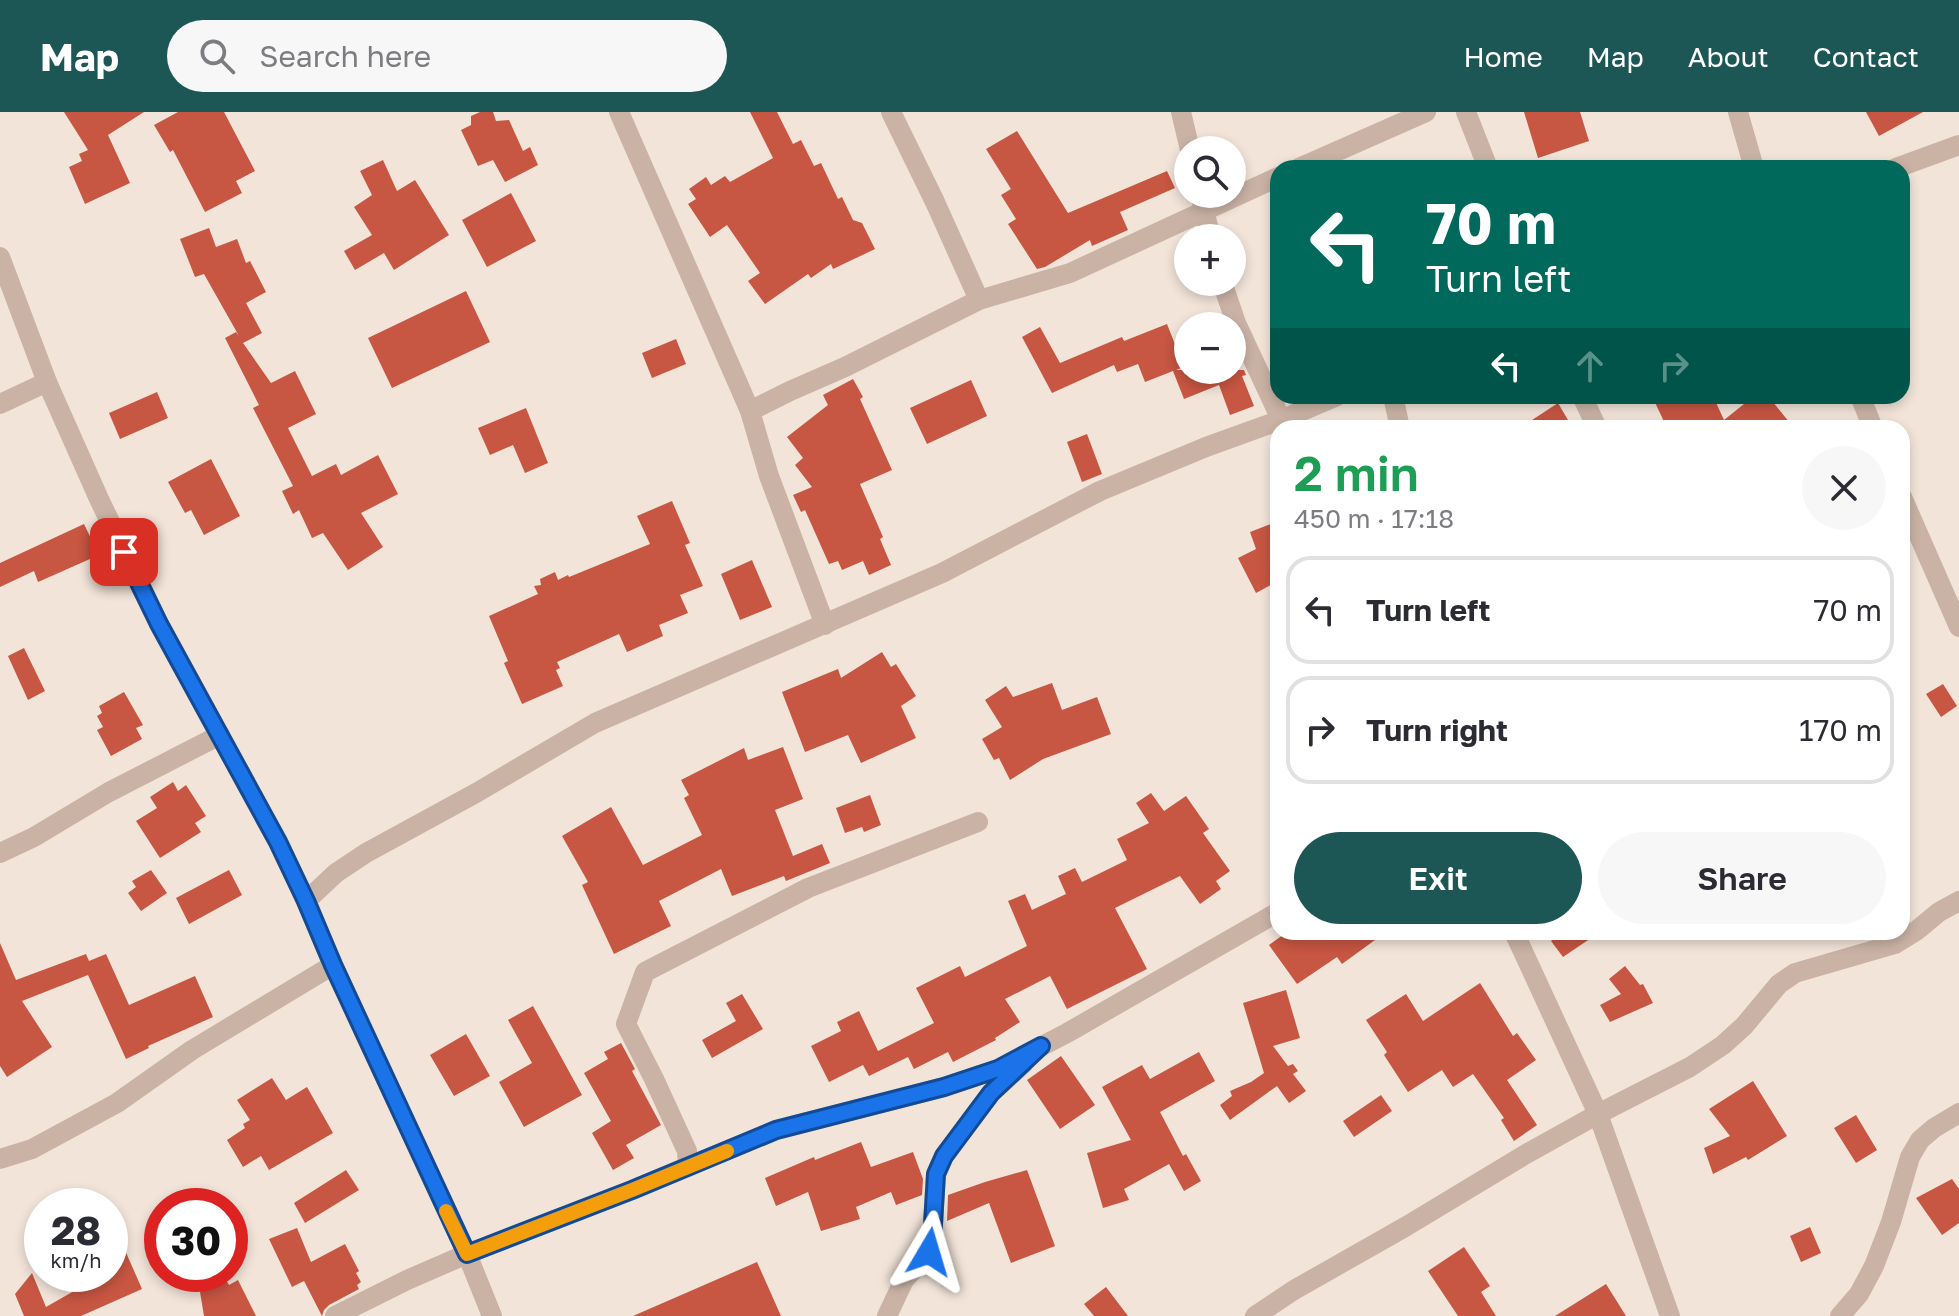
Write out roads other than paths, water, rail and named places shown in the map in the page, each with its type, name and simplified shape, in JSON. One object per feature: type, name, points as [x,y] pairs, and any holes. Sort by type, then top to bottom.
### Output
[{"type":"street","points":[[619,112],[750,411],[769,476],[825,625]]},
{"type":"street","points":[[891,112],[979,300]]},
{"type":"street","points":[[1181,112],[1187,136]]},
{"type":"street","points":[[1317,160],[1426,112]]},
{"type":"street","points":[[1466,112],[1485,160]]},
{"type":"street","points":[[1738,112],[1752,160]]},
{"type":"street","points":[[1910,163],[1959,145]]},
{"type":"street","points":[[1246,188],[1270,180]]},
{"type":"street","points":[[750,411],[979,300],[1070,273],[1193,208]]},
{"type":"street","points":[[0,257],[47,382],[99,499],[154,613],[278,842],[467,1254],[492,1316]]},
{"type":"street","points":[[1227,296],[1270,396]]},
{"type":"street","points":[[0,404],[47,382]]},
{"type":"street","points":[[1291,420],[1322,404]]},
{"type":"street","points":[[306,901],[336,873],[366,853],[595,723],[942,573],[1100,491],[1206,447],[1270,428]]},
{"type":"street","points":[[1910,515],[1959,627]]},
{"type":"street","points":[[0,853],[220,735]]},
{"type":"street","points":[[688,1167],[687,1151],[626,1024],[645,972],[808,888],[978,822]]},
{"type":"street","points":[[1910,935],[1959,901]]},
{"type":"street","points":[[344,1313],[407,1280],[467,1254],[776,1130],[944,1087],[998,1069],[1270,917]]},
{"type":"street","points":[[1518,940],[1598,1114],[1670,1316]]},
{"type":"street","points":[[1255,1316],[1526,1154],[1690,1067],[1723,1045],[1744,1026],[1779,984],[1795,973],[1901,940]]},
{"type":"street","points":[[0,1159],[32,1149],[117,1103],[192,1050],[333,965]]},
{"type":"street","points":[[887,1316],[904,1280],[929,1252],[936,1174],[944,1156],[991,1093],[1041,1046]]},
{"type":"street","points":[[1840,1316],[1859,1294],[1874,1266],[1910,1157],[1920,1140],[1959,1113]]}]
